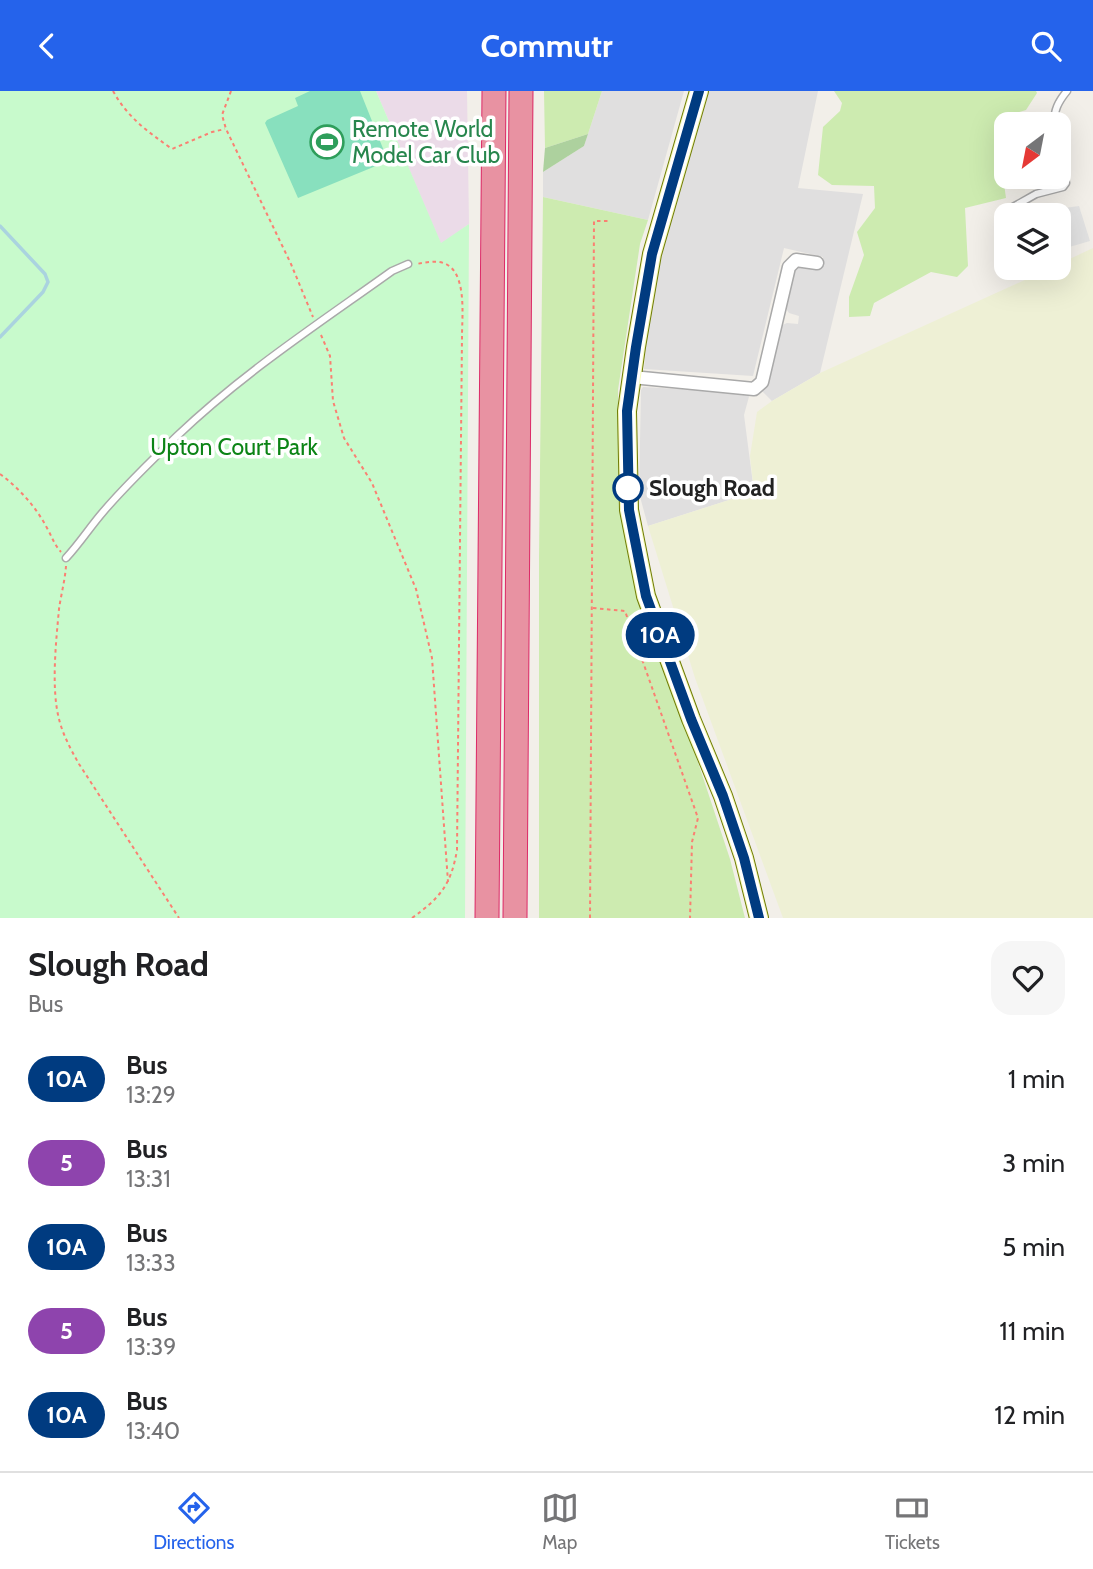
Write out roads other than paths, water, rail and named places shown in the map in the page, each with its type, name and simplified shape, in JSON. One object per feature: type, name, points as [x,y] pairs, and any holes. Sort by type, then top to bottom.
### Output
[{"type":"highway","points":[[487,918],[494,91]]},
{"type":"highway","points":[[515,918],[521,91]]},
{"type":"main road","points":[[699,91],[652,254],[627,411],[629,510],[646,596],[691,719],[723,796],[744,858],[759,918]]},
{"type":"street","points":[[632,377],[754,389],[759,386],[789,267],[796,260],[817,263]]},
{"type":"lane","points":[[1054,112],[1068,91]]},
{"type":"lane","points":[[1020,203],[1036,194],[1055,189]]},
{"type":"lane","points":[[66,558],[110,504],[179,434],[266,360],[392,271],[408,264]]},
{"type":"waterway","points":[[0,226],[45,274],[48,282],[43,292],[0,337]]},
{"type":"place","name":"Remote World Model Car Club","points":[[327,142]]},
{"type":"place","name":"Slough Road","points":[[628,488]]},
{"type":"park label","name":"Upton Court Park","points":[[234,447]]}]
